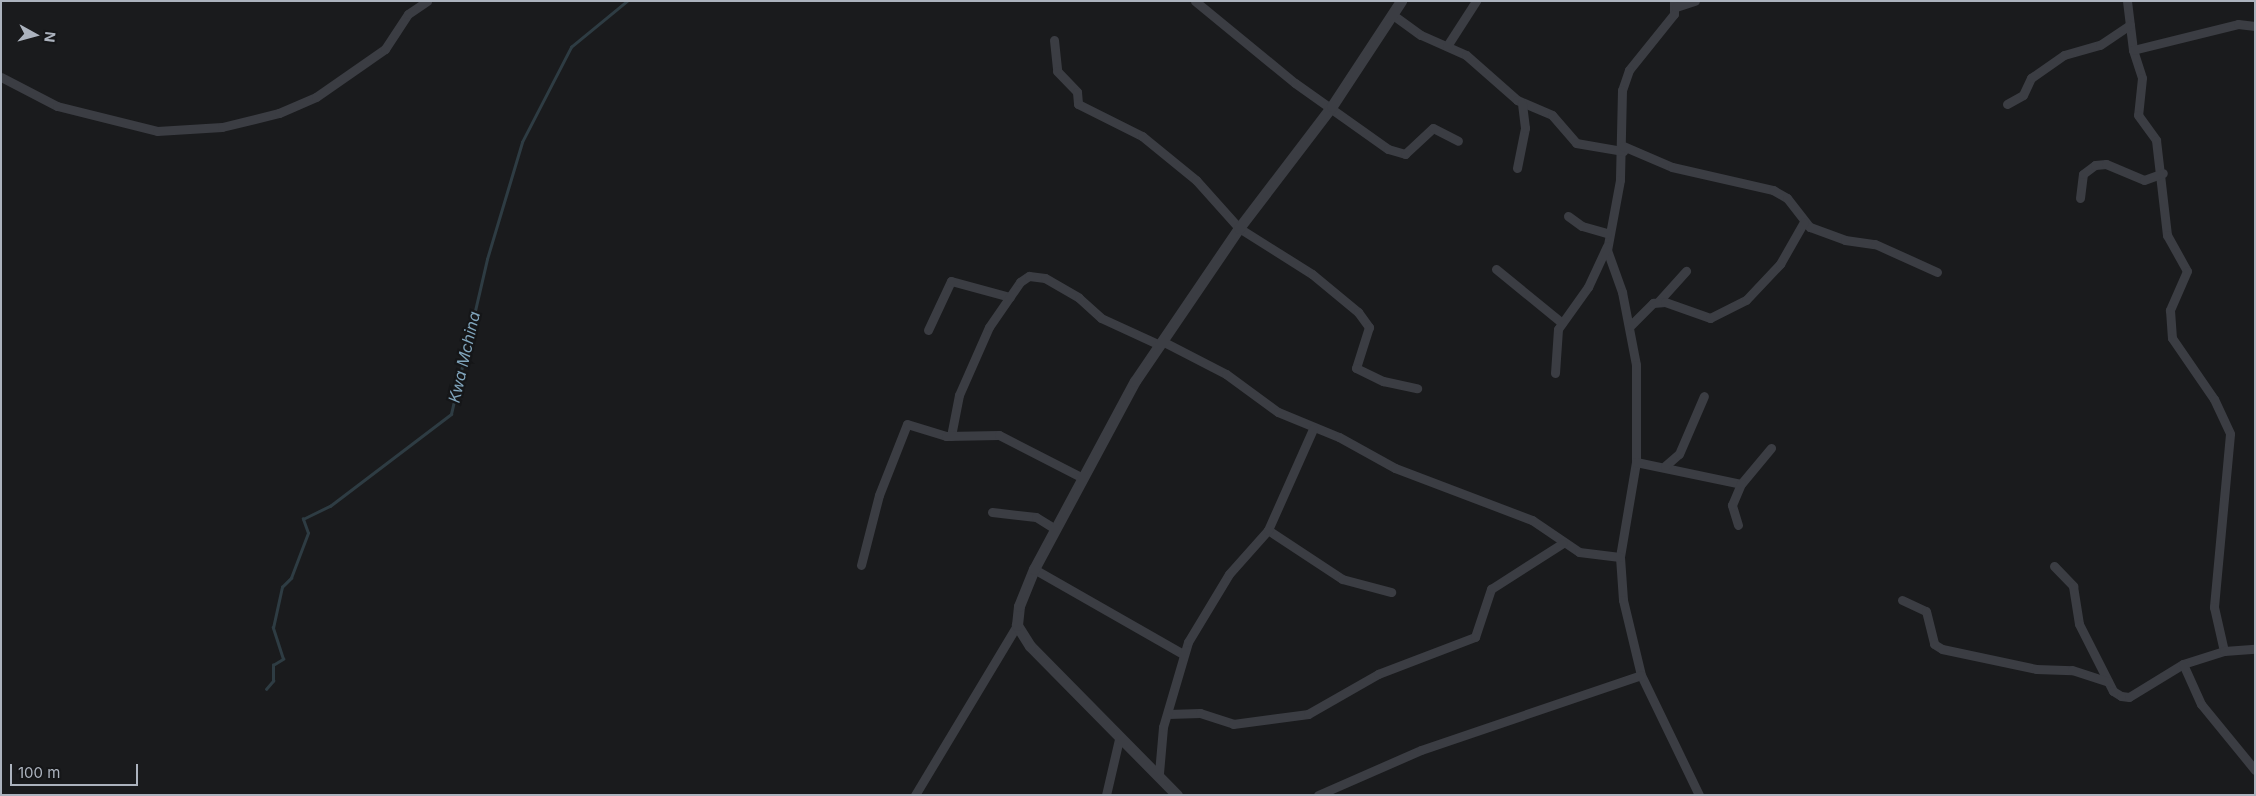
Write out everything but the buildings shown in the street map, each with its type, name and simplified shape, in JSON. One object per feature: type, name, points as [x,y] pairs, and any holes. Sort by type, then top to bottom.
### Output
[{"type":"street","points":[[1,77],[57,106],[158,131],[222,126],[278,113],[316,97],[385,50],[408,14],[427,1]]},
{"type":"street","points":[[1195,1],[1295,83],[1332,106],[1374,142],[1400,154],[1408,153],[1429,129],[1458,141]]},
{"type":"street","points":[[914,795],[1017,625],[1034,569],[1081,477],[1161,343],[1239,228],[1332,106],[1394,15],[1400,1]]},
{"type":"street","points":[[1447,46],[1476,1]]},
{"type":"street","points":[[1695,1],[1675,4],[1625,79],[1620,100],[1623,148],[1607,234],[1607,246],[1630,326],[1636,365],[1636,462],[1620,557],[1623,600],[1641,675],[1699,795]]},
{"type":"street","points":[[2127,1],[2133,50],[2142,78],[2138,115],[2156,140],[2162,173],[2167,235],[2187,271],[2170,310],[2172,338],[2214,398],[2230,434],[2214,607],[2224,651]]},
{"type":"street","points":[[1394,15],[1474,61],[1522,103],[1552,115],[1576,143],[1623,148],[1672,167],[1748,181],[1781,194],[1804,222],[1845,240],[1875,244],[1937,272]]},
{"type":"street","points":[[2133,50],[2238,24],[2255,26]]},
{"type":"street","points":[[2007,104],[2023,95],[2031,78],[2064,55],[2100,45],[2130,25]]},
{"type":"street","points":[[1054,40],[1057,71],[1077,92],[1078,104],[1142,136],[1196,180],[1239,228],[1312,274],[1358,312],[1369,327],[1356,368],[1383,381],[1417,388]]},
{"type":"street","points":[[1517,168],[1525,128],[1522,103]]},
{"type":"street","points":[[2080,198],[2083,174],[2096,165],[2106,164],[2144,180],[2162,173]]},
{"type":"street","points":[[1568,216],[1582,226],[1607,234]]},
{"type":"street","points":[[1658,302],[1697,316],[1718,316],[1746,300],[1766,281],[1804,222]]},
{"type":"street","points":[[1554,373],[1555,342],[1562,323],[1591,282],[1607,246]]},
{"type":"street","points":[[1496,269],[1562,323]]},
{"type":"street","points":[[1630,326],[1658,302],[1686,271]]},
{"type":"street","points":[[951,436],[970,368],[1010,297],[1023,278],[1040,276],[1079,298],[1100,318],[1161,343],[1226,374],[1278,412],[1395,468],[1532,520],[1563,543],[1588,555],[1620,557]]},
{"type":"street","points":[[928,330],[951,281],[1010,297]]},
{"type":"street","points":[[1665,466],[1679,454],[1704,396]]},
{"type":"street","points":[[861,565],[879,495],[904,428],[912,424],[951,436],[999,435],[1081,477]]},
{"type":"street","points":[[1158,773],[1168,714],[1183,654],[1229,574],[1268,530],[1313,428]]},
{"type":"street","points":[[1738,525],[1732,505],[1741,484],[1771,448]]},
{"type":"street","points":[[1636,462],[1665,466],[1741,484]]},
{"type":"street","points":[[992,512],[1036,517],[1055,529]]},
{"type":"street","points":[[1268,530],[1342,579],[1391,592]]},
{"type":"street","points":[[1168,714],[1200,713],[1233,724],[1308,714],[1378,674],[1475,637],[1491,589],[1563,543]]},
{"type":"street","points":[[2054,566],[2073,586],[2079,624],[2108,682],[2118,695],[2129,697],[2183,664],[2224,651],[2255,649]]},
{"type":"street","points":[[1034,569],[1183,654]]},
{"type":"street","points":[[1902,600],[1926,611],[1934,644],[1942,649],[2036,669],[2072,670],[2108,682]]},
{"type":"street","points":[[1017,625],[1030,646],[1119,740],[1158,773],[1177,795]]},
{"type":"street","points":[[2183,664],[2201,704],[2255,770]]},
{"type":"street","points":[[1318,795],[1421,750],[1641,675]]},
{"type":"street","points":[[1106,795],[1119,740]]},
{"type":"waterway","name":"Kwa Mchina","points":[[266,689],[273,681],[273,665],[283,659],[273,628],[282,587],[291,578],[308,533],[303,519],[330,506],[451,414],[487,259],[522,142],[571,47],[627,1]]}]
